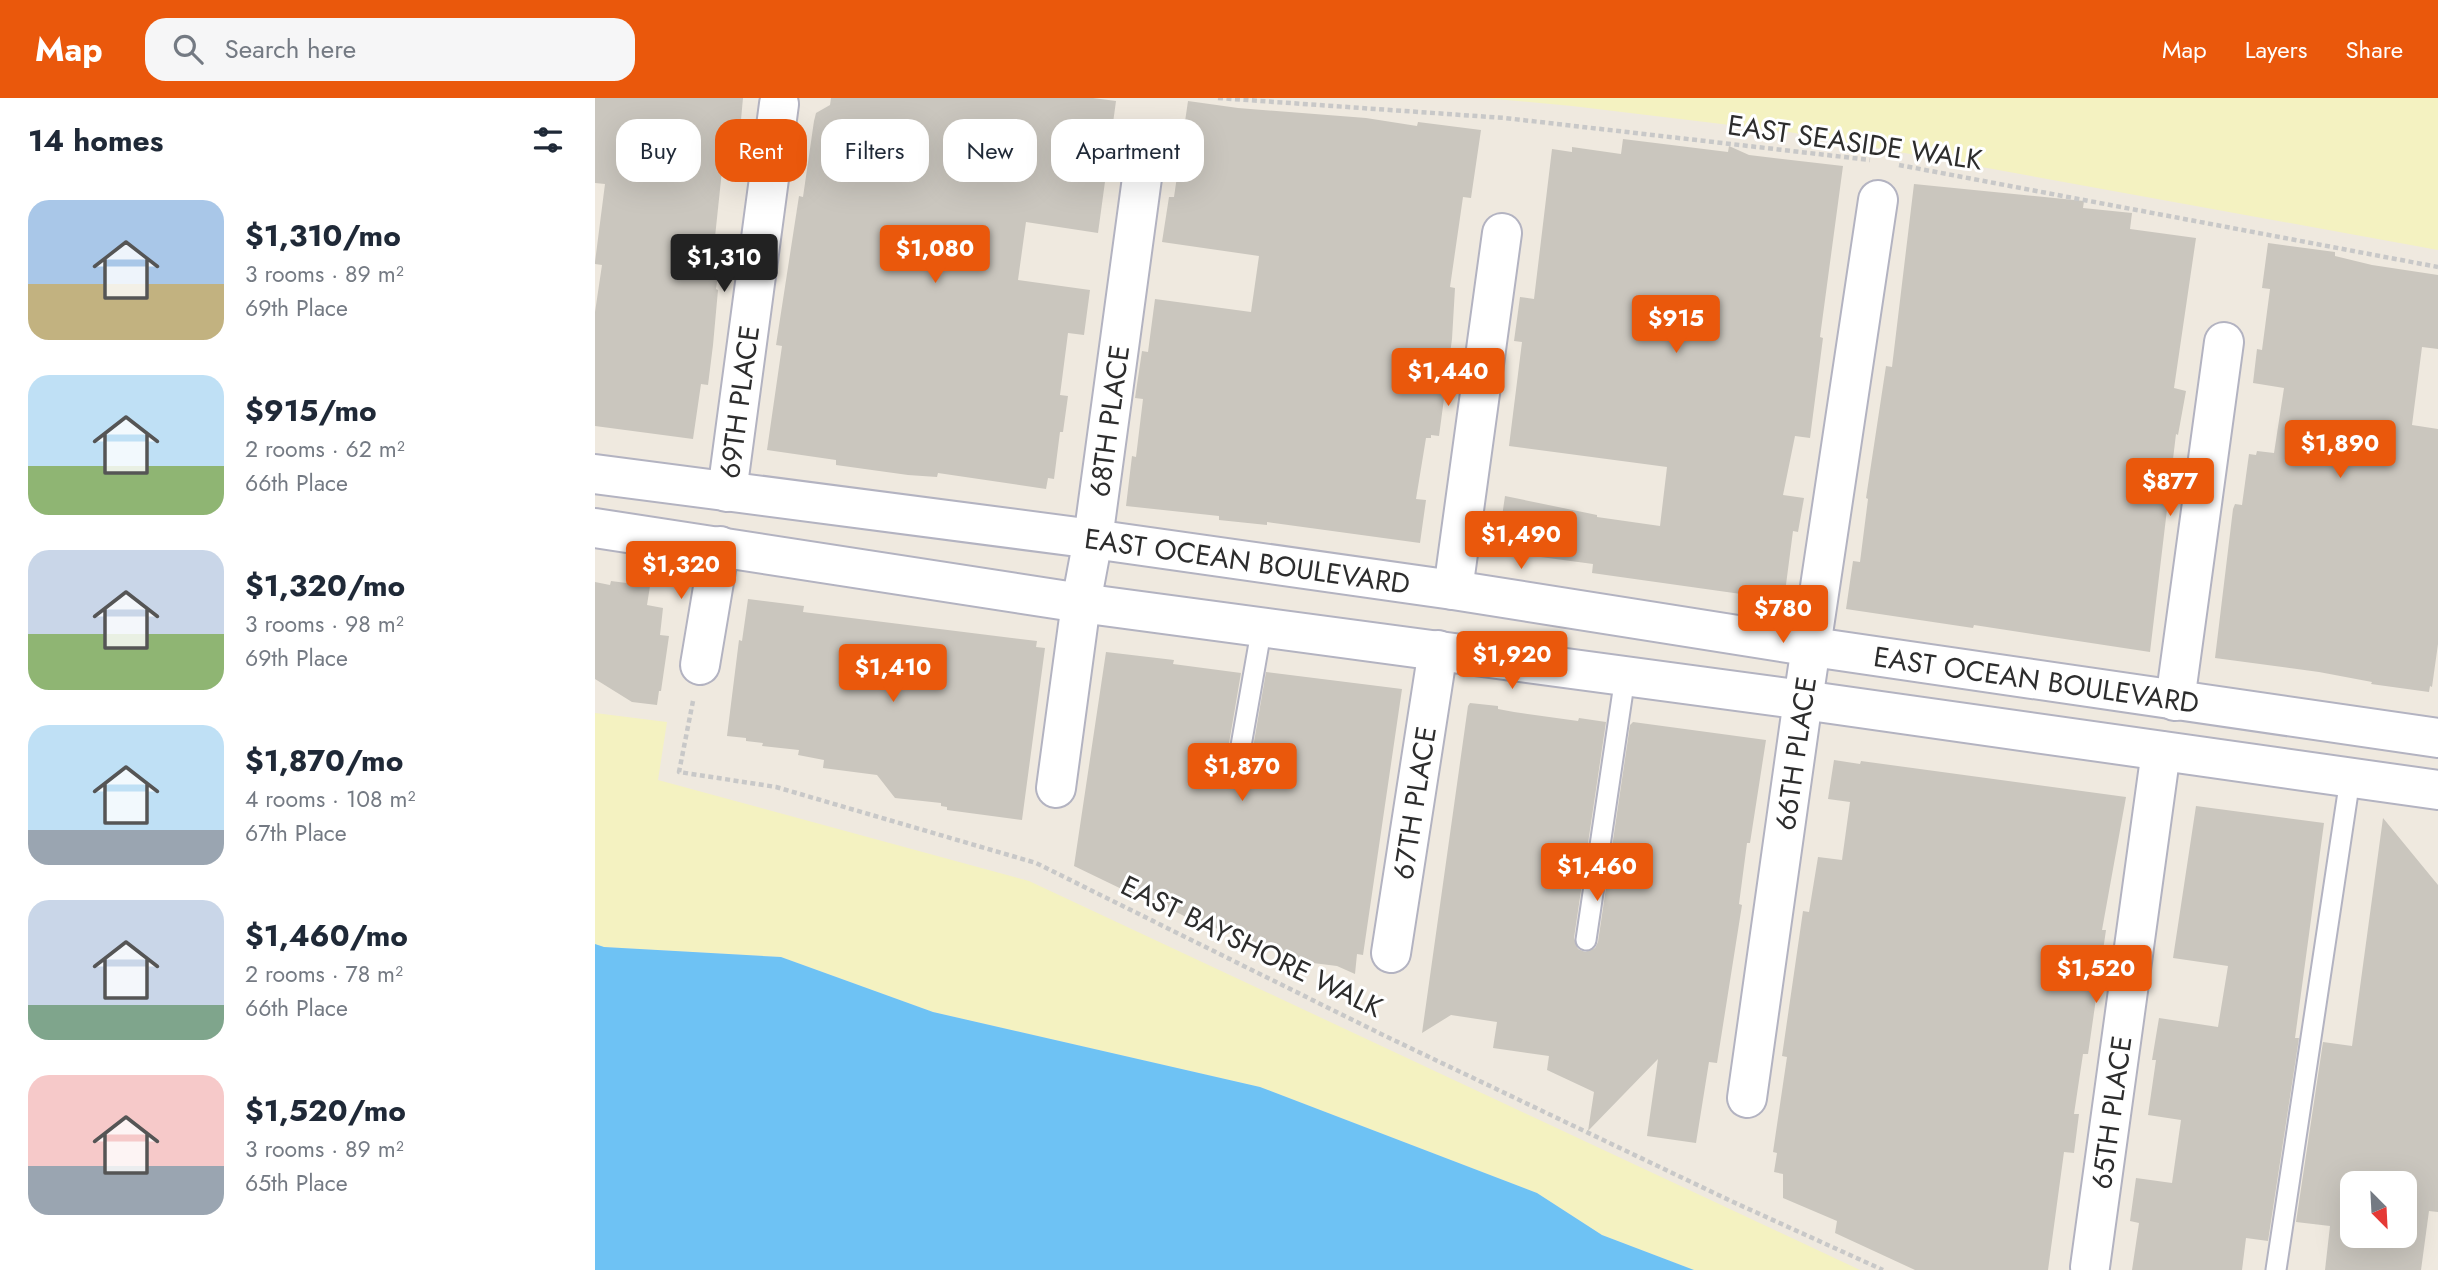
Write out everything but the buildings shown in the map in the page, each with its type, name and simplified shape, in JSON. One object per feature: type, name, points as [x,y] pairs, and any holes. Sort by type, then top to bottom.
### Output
[{"type":"main road","name":"69TH PLACE","points":[[727,492],[779,104]]},
{"type":"main road","name":"68TH PLACE","points":[[1056,788],[1141,182]]},
{"type":"main road","name":"66TH PLACE","points":[[1747,1098],[1878,200]]},
{"type":"main road","points":[[1453,590],[1501,233]]},
{"type":"main road","points":[[2175,701],[2224,342]]},
{"type":"main road","name":"EAST OCEAN BOULEVARD","points":[[595,474],[1093,539],[1453,590],[1813,647],[2438,738]]},
{"type":"main road","name":"EAST OCEAN BOULEVARD","points":[[595,528],[1081,603],[1803,700],[2438,790]]},
{"type":"main road","points":[[700,665],[720,546]]},
{"type":"main road","name":"67TH PLACE","points":[[1391,953],[1438,650]]},
{"type":"main road","name":"65TH PLACE","points":[[2090,1267],[2161,751]]},
{"type":"lane","points":[[1238,763],[1262,626]]},
{"type":"lane","points":[[1586,940],[1625,677]]},
{"type":"lane","points":[[2276,1270],[2350,779]]},
{"type":"path","name":"EAST SEASIDE WALK","points":[[1218,98],[1505,118],[1884,163]]},
{"type":"path","name":"EAST SEASIDE WALK","points":[[1897,165],[2438,267]]},
{"type":"path","name":"EAST BAYSHORE WALK","points":[[700,665],[679,772],[776,787],[1036,863],[1381,1034],[1731,1201],[1883,1270]]},
{"type":"sand","points":[[1485,98],[2438,98],[2438,250],[1789,132]]},
{"type":"sand","points":[[595,713],[667,722],[658,780],[1029,881],[1860,1270],[1694,1270],[1602,1235],[1537,1193],[1260,1087],[933,1012],[781,957],[604,947],[595,944]]},
{"type":"water","points":[[595,944],[604,947],[781,957],[933,1012],[1260,1087],[1537,1193],[1602,1235],[1694,1270],[595,1270]]}]
